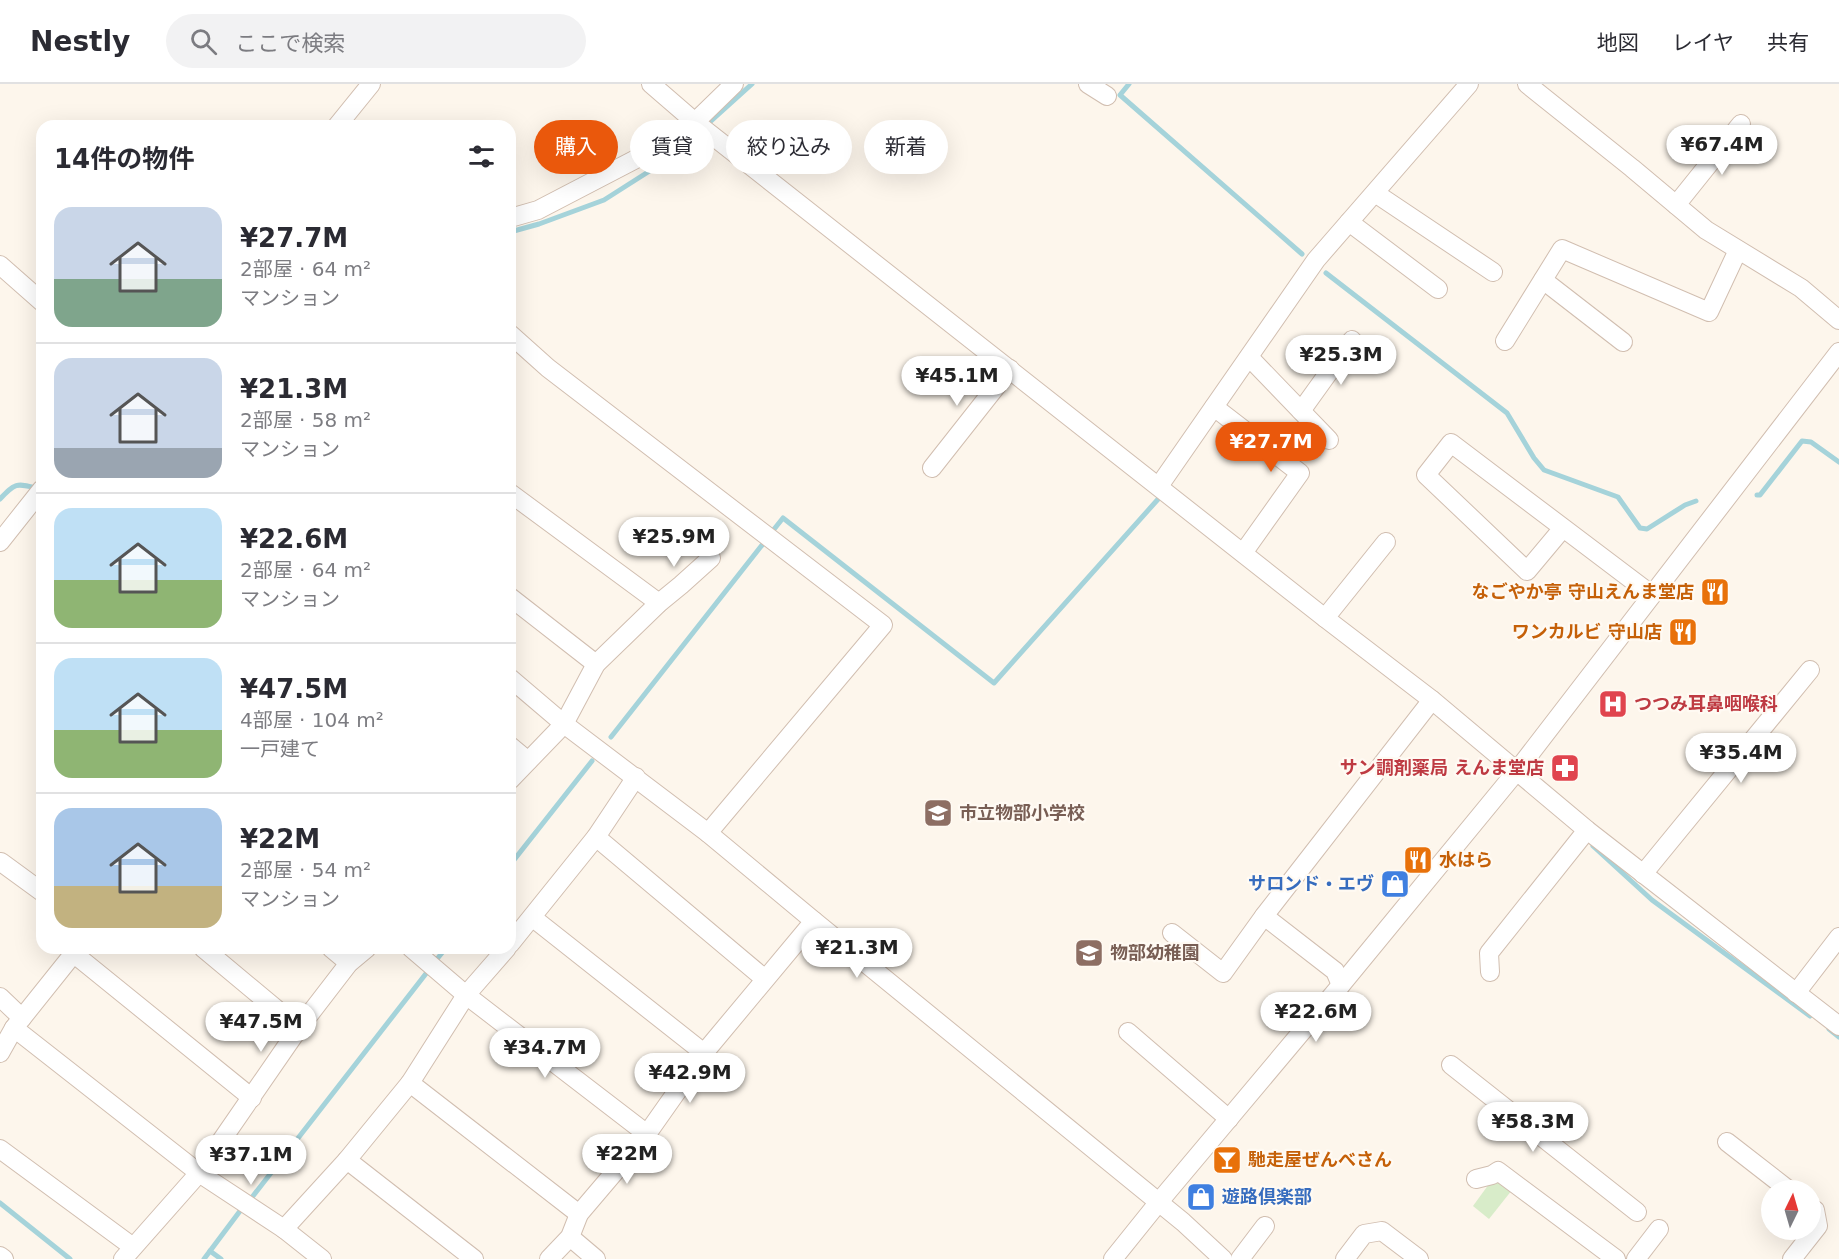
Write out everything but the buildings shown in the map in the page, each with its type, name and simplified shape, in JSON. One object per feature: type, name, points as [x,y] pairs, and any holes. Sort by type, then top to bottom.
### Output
[{"type":"street","points":[[342,120],[371,84]]},
{"type":"street","points":[[651,84],[693,120]]},
{"type":"street","points":[[697,120],[734,84]]},
{"type":"street","points":[[1088,84],[1107,96]]},
{"type":"street","points":[[1159,486],[1316,260],[1469,84]]},
{"type":"street","points":[[1527,84],[1706,230],[1801,288],[1839,320]]},
{"type":"street","points":[[1676,205],[1741,124]]},
{"type":"street","points":[[714,137],[1325,618],[1428,705],[1839,1026]]},
{"type":"street","points":[[516,216],[538,210],[630,162]]},
{"type":"street","points":[[1375,193],[1493,272]]},
{"type":"street","points":[[1349,222],[1437,289]]},
{"type":"street","points":[[1505,341],[1562,249],[1709,312],[1738,250]]},
{"type":"street","points":[[0,265],[36,297]]},
{"type":"street","points":[[1543,280],[1623,342]]},
{"type":"street","points":[[516,339],[548,368],[883,625],[708,833]]},
{"type":"street","points":[[1301,411],[1352,340]]},
{"type":"street","points":[[1113,1259],[1516,772],[1839,352]]},
{"type":"street","points":[[1249,357],[1329,440]]},
{"type":"street","points":[[932,468],[1010,369]]},
{"type":"street","points":[[1214,407],[1300,473],[1242,553]]},
{"type":"street","points":[[1563,528],[1527,571],[1426,475],[1451,443],[1652,595]]},
{"type":"street","points":[[0,542],[36,497]]},
{"type":"street","points":[[516,497],[659,603]]},
{"type":"street","points":[[1325,618],[1386,542]]},
{"type":"street","points":[[516,773],[564,724],[596,664],[659,603],[711,558]]},
{"type":"street","points":[[516,602],[596,664]]},
{"type":"street","points":[[1643,874],[1810,670]]},
{"type":"street","points":[[516,683],[564,724],[708,833],[1183,1222],[1223,1259]]},
{"type":"street","points":[[1172,933],[1223,973],[1264,916],[1428,705]]},
{"type":"street","points":[[516,751],[528,760]]},
{"type":"street","points":[[516,937],[596,837],[636,777]]},
{"type":"street","points":[[1490,972],[1489,952],[1587,830]]},
{"type":"street","points":[[596,837],[765,979]]},
{"type":"street","points":[[1,862],[36,888]]},
{"type":"street","points":[[1264,916],[1335,971],[1341,985]]},
{"type":"street","points":[[533,918],[704,1053]]},
{"type":"street","points":[[549,1259],[570,1237],[579,1214],[646,1134],[704,1053],[814,921]]},
{"type":"street","points":[[1796,993],[1839,937]]},
{"type":"street","points":[[0,1053],[18,1023],[73,954]]},
{"type":"street","points":[[81,954],[252,1098]]},
{"type":"street","points":[[210,954],[299,1028]]},
{"type":"street","points":[[338,954],[349,963]]},
{"type":"street","points":[[0,1149],[128,1253],[199,1173],[299,1028],[349,963],[360,954]]},
{"type":"street","points":[[418,954],[466,995],[646,1134]]},
{"type":"street","points":[[284,1229],[347,1160],[410,1083],[466,995],[502,954]]},
{"type":"street","points":[[0,997],[18,1023],[199,1173],[284,1229],[322,1259]]},
{"type":"street","points":[[1128,1032],[1229,1119]]},
{"type":"street","points":[[1451,1065],[1637,1212]]},
{"type":"street","points":[[410,1083],[579,1214]]},
{"type":"street","points":[[1727,1142],[1776,1180]]},
{"type":"street","points":[[347,1160],[474,1259]]},
{"type":"street","points":[[1476,1179],[1498,1171],[1616,1259]]},
{"type":"street","points":[[1240,1259],[1265,1226]]},
{"type":"street","points":[[1636,1259],[1659,1229]]},
{"type":"street","points":[[1345,1259],[1364,1234],[1382,1231],[1419,1259]]},
{"type":"street","points":[[570,1237],[596,1259]]},
{"type":"street","points":[[1792,1259],[1807,1240]]},
{"type":"street","points":[[0,1256],[4,1259]]},
{"type":"green space","points":[[1500,1182],[1512,1190],[1489,1219],[1473,1206],[1489,1184]]},
{"type":"waterway","points":[[516,230],[604,200],[670,158],[752,84]]},
{"type":"waterway","points":[[1129,84],[1120,95],[1302,254]]},
{"type":"waterway","points":[[1326,273],[1507,413],[1534,458],[1544,470],[1618,497],[1640,528],[1647,529],[1685,505],[1696,501]]},
{"type":"waterway","points":[[1757,495],[1760,495],[1802,441],[1811,442],[1839,462]]},
{"type":"waterway","points":[[0,499],[16,486],[36,488]]},
{"type":"waterway","points":[[771,533],[783,518],[994,683],[1160,497],[1163,499]]},
{"type":"waterway","points":[[611,737],[766,540]]},
{"type":"waterway","points":[[516,857],[592,761]]},
{"type":"waterway","points":[[1593,846],[1652,900],[1810,1016]]},
{"type":"waterway","points":[[437,959],[441,954]]},
{"type":"waterway","points":[[253,1196],[428,971]]},
{"type":"waterway","points":[[1829,1029],[1839,1037]]},
{"type":"waterway","points":[[0,1203],[70,1259]]},
{"type":"waterway","points":[[204,1259],[240,1211]]},
{"type":"waterway","points":[[210,1251],[221,1259]]},
{"type":"place","name":"なごやか亭 守山えんま堂店","points":[[1715,592]]},
{"type":"place","name":"ワンカルビ 守山店","points":[[1683,632]]},
{"type":"place","name":"つつみ耳鼻咽喉科","points":[[1613,704]]},
{"type":"place","name":"サン調剤薬局 えんま堂店","points":[[1565,768]]},
{"type":"place","name":"市立物部小学校","points":[[938,813]]},
{"type":"place","name":"水はら","points":[[1418,860]]},
{"type":"place","name":"サロンド・エヴ","points":[[1395,884]]},
{"type":"place","name":"物部幼稚園","points":[[1089,953]]},
{"type":"place","name":"馳走屋ぜんべさん","points":[[1227,1160]]},
{"type":"place","name":"遊路倶楽部","points":[[1201,1197]]}]
